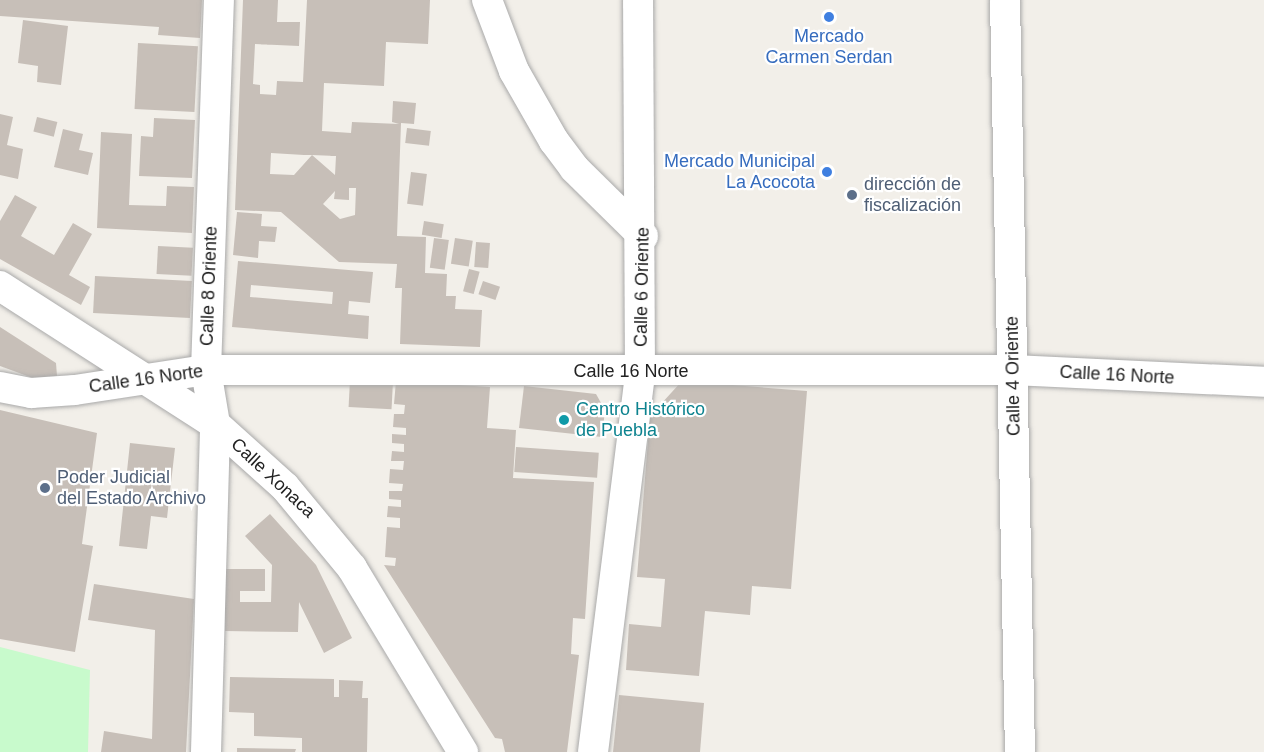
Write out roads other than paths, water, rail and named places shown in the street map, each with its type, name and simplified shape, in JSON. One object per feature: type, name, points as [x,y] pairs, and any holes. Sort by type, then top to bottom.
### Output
[{"type":"street","name":"Calle 8 Oriente","points":[[206,752],[215,424],[206,370],[219,0]]},
{"type":"street","points":[[487,0],[514,71],[554,141],[574,168],[643,236]]},
{"type":"street","name":"Calle 6 Oriente","points":[[593,752],[640,372],[643,236],[638,0]]},
{"type":"street","name":"Calle 4 Oriente","points":[[1005,0],[1020,752]]},
{"type":"street","name":"Calle Xonaca","points":[[0,286],[215,424],[321,524],[463,752]]},
{"type":"street","name":"Calle 16 Norte","points":[[0,387],[31,393],[75,390],[206,370],[640,372],[1013,370],[1264,382]]},
{"type":"place","name":"Mercado Carmen Serdan","points":[[829,17]]},
{"type":"place","name":"Mercado Municipal La Acocota","points":[[827,172]]},
{"type":"place","name":"dirección de fiscalización","points":[[852,195]]},
{"type":"place","name":"Centro Histórico de Puebla","points":[[564,420]]},
{"type":"place","name":"Poder Judicial del Estado Archivo","points":[[45,488]]}]
